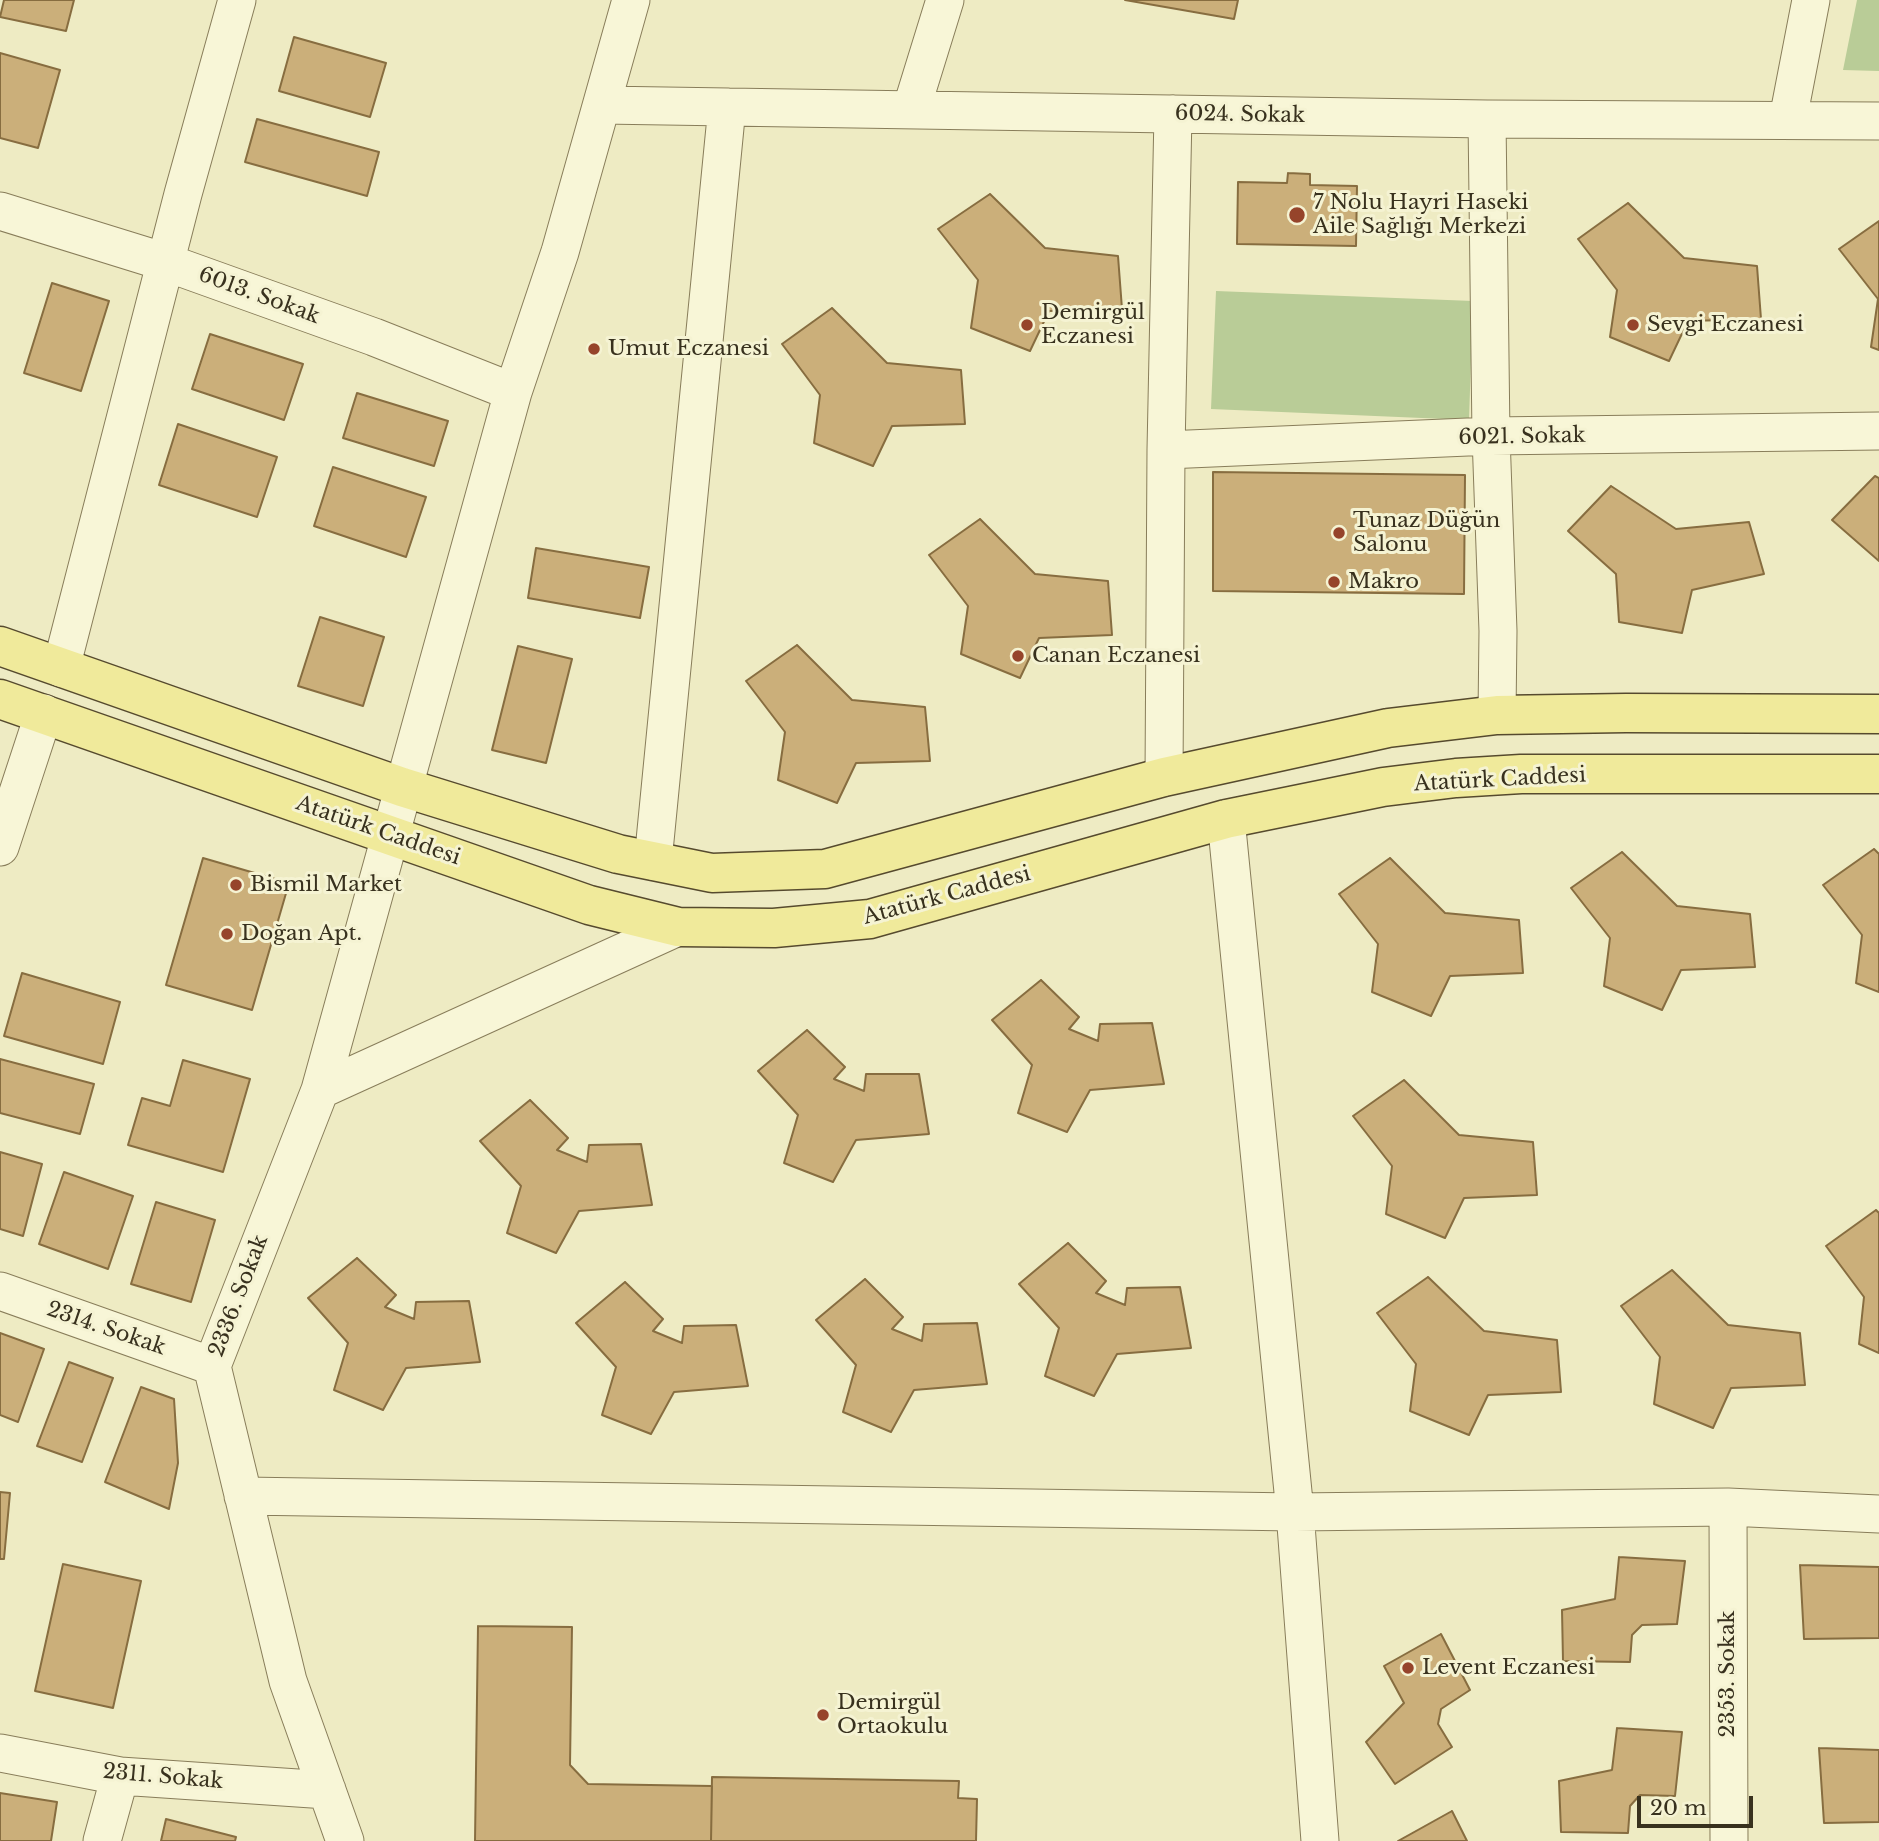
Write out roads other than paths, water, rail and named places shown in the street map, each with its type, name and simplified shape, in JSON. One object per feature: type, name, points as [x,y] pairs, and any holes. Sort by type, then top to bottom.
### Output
[{"type":"main road","points":[[0,646],[402,787],[618,854],[712,873],[825,869],[1164,777],[1388,728],[1497,715],[1879,714]]},
{"type":"main road","name":"Atatürk Caddesi","points":[[0,699],[589,905],[678,927],[774,928],[870,919],[1226,819],[1383,788],[1456,778],[1521,774],[1879,774]]},
{"type":"street","points":[[61,668],[165,262],[237,0]]},
{"type":"street","name":"2336. Sokak","points":[[345,1841],[288,1681],[212,1366],[320,1090],[513,392],[560,252],[631,0]]},
{"type":"street","points":[[911,110],[945,0]]},
{"type":"street","points":[[1788,119],[1811,0]]},
{"type":"street","name":"6024. Sokak","points":[[602,105],[1487,119],[1879,121]]},
{"type":"street","points":[[653,861],[727,107]]},
{"type":"street","points":[[1164,777],[1166,450],[1173,114]]},
{"type":"street","points":[[1487,119],[1498,631],[1497,715]]},
{"type":"street","name":"6013. Sokak","points":[[0,211],[165,262],[374,337],[513,392]]},
{"type":"street","name":"6021. Sokak","points":[[1166,450],[1492,436],[1879,431]]},
{"type":"street","points":[[0,847],[44,713]]},
{"type":"street","points":[[1226,819],[1295,1512],[1320,1841]]},
{"type":"street","points":[[320,1090],[678,927]]},
{"type":"street","name":"2314. Sokak","points":[[0,1292],[212,1366]]},
{"type":"street","points":[[243,1496],[1295,1512],[1728,1507],[1879,1514]]},
{"type":"street","name":"2353. Sokak","points":[[1728,1507],[1729,1841]]},
{"type":"street","name":"2311. Sokak","points":[[0,1753],[120,1776],[327,1790]]},
{"type":"street","points":[[102,1841],[120,1776]]},
{"type":"place","name":"7 Nolu Hayri Haseki Aile Sağlığı Merkezi","points":[[1297,215]]},
{"type":"place","name":"Demirgül Eczanesi","points":[[1027,325]]},
{"type":"place","name":"Sevgi Eczanesi","points":[[1633,325]]},
{"type":"place","name":"Umut Eczanesi","points":[[594,349]]},
{"type":"place","name":"Tunaz Düğün Salonu","points":[[1339,533]]},
{"type":"place","name":"Makro","points":[[1334,582]]},
{"type":"place","name":"Canan Eczanesi","points":[[1018,656]]},
{"type":"place","name":"Bismil Market","points":[[236,885]]},
{"type":"place","name":"Doğan Apt.","points":[[227,934]]},
{"type":"place","name":"Levent Eczanesi","points":[[1408,1668]]},
{"type":"place","name":"Demirgül Ortaokulu","points":[[823,1715]]}]
